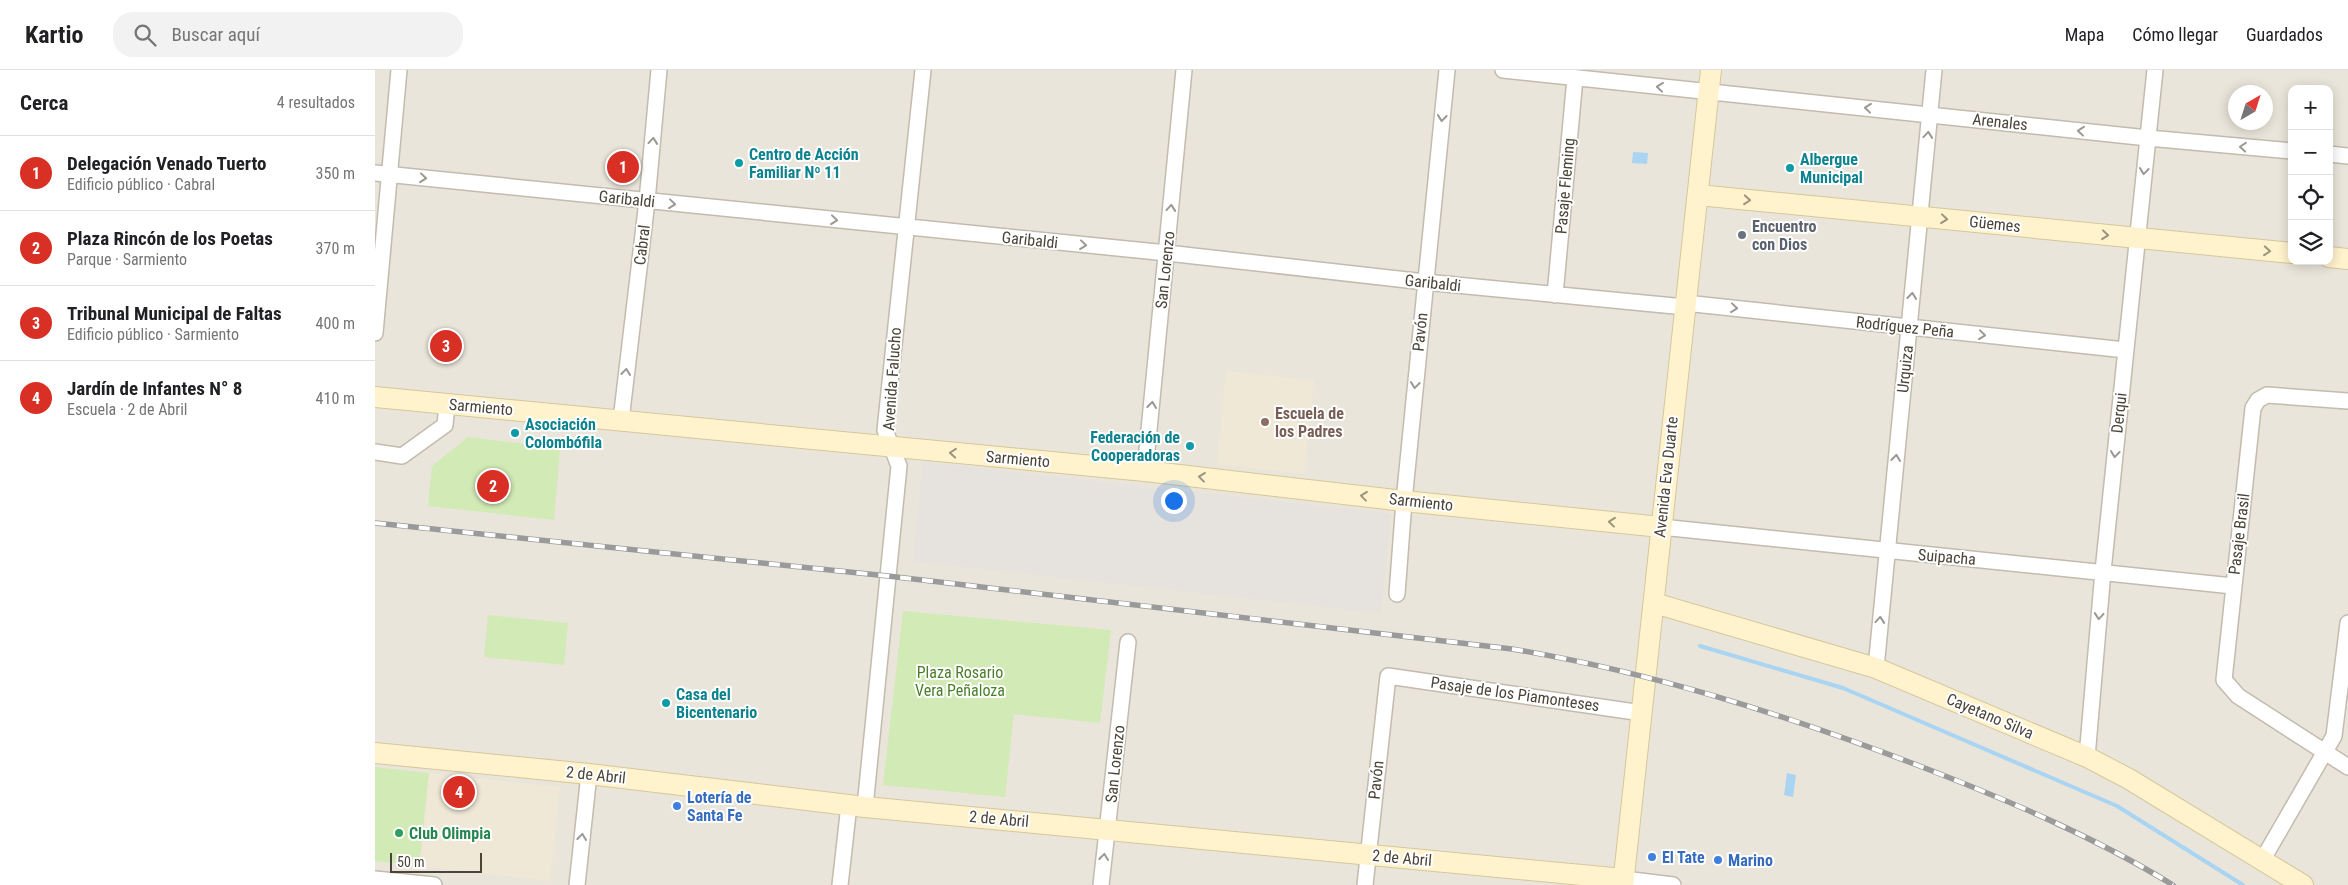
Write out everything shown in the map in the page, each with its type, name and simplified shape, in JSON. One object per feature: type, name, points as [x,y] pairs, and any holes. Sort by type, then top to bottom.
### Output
[{"type":"street","points":[[375,333],[382,174],[399,70]]},
{"type":"street","name":"Cabral","points":[[621,420],[647,201],[659,70]]},
{"type":"street","name":"Avenida Falucho","points":[[840,885],[857,806],[899,466],[885,430],[923,70]]},
{"type":"street","name":"San Lorenzo","points":[[1145,471],[1184,70]]},
{"type":"street","name":"Pavón","points":[[1397,594],[1404,501],[1447,70]]},
{"type":"street","name":"Arenales","points":[[1503,70],[2148,138],[2288,151]]},
{"type":"street","name":"Avenida Eva Duarte","points":[[1623,882],[1711,70]]},
{"type":"street","name":"Urquiza","points":[[1876,668],[1934,70]]},
{"type":"street","name":"Derqui","points":[[2087,757],[2103,571],[2155,70]]},
{"type":"street","name":"Pasaje Fleming","points":[[1555,295],[1575,78]]},
{"type":"street","points":[[2333,154],[2348,156]]},
{"type":"street","name":"Garibaldi","points":[[382,174],[1167,253],[1425,282],[1685,305]]},
{"type":"street","name":"Güemes","points":[[1698,195],[2288,254]]},
{"type":"street","points":[[2333,257],[2348,259]]},
{"type":"street","name":"Rodríguez Peña","points":[[1685,305],[2125,350]]},
{"type":"street","name":"Pasaje Brasil","points":[[2325,753],[2238,696],[2224,680],[2253,408],[2258,400],[2267,395],[2348,401]]},
{"type":"street","name":"Sarmiento","points":[[375,397],[1145,471],[1404,501],[1661,527]]},
{"type":"street","points":[[375,452],[402,456],[445,425],[447,404]]},
{"type":"street","name":"Suipacha","points":[[1661,527],[1886,552],[2103,571],[2233,586]]},
{"type":"street","name":"Cayetano Silva","points":[[1654,603],[1876,668],[2087,757],[2263,859],[2303,885]]},
{"type":"street","points":[[2263,859],[2334,736],[2348,623]]},
{"type":"street","name":"San Lorenzo","points":[[1101,885],[1128,642]]},
{"type":"street","name":"Pavón","points":[[1365,885],[1387,676]]},
{"type":"street","name":"Pasaje de los Piamonteses","points":[[1387,676],[1642,713]]},
{"type":"street","name":"2 de Abril","points":[[375,753],[589,774],[857,806],[1368,855],[1623,882]]},
{"type":"street","points":[[2325,753],[2348,766]]},
{"type":"street","points":[[577,885],[589,774]]},
{"type":"street","points":[[375,880],[434,885]]},
{"type":"street","points":[[1623,882],[1673,885]]},
{"type":"shaded area","points":[[375,70],[2348,70],[2348,885],[375,885]]},
{"type":"shaded area","name":"Escuela de los Padres","points":[[1226,371],[1314,381],[1304,474],[1217,464]]},
{"type":"shaded area","points":[[923,462],[1391,514],[1381,613],[913,561]]},
{"type":"shaded area","points":[[429,773],[560,787],[550,881],[420,866]]},
{"type":"green space","points":[[468,437],[560,448],[554,520],[428,506],[432,466]]},
{"type":"green space","name":"Plaza Rosario Vera Peñaloza","points":[[903,611],[1111,630],[1100,723],[1014,714],[1005,797],[883,785]]},
{"type":"green space","points":[[488,615],[568,623],[564,665],[484,657]]},
{"type":"green space","name":"Club Olimpia","points":[[375,767],[429,773],[419,866],[375,861]]},
{"type":"water","points":[[1633,152],[1648,153],[1647,164],[1632,163]]},
{"type":"water","points":[[1787,773],[1796,775],[1793,797],[1784,795]]},
{"type":"waterway","points":[[1700,646],[1843,688],[2117,806],[2243,885]]},
{"type":"railway","points":[[375,523],[888,576],[1512,649],[1564,659],[1615,670],[1717,697],[1768,712],[1868,747],[1950,778],[2048,819],[2112,850],[2173,885]]},
{"type":"place","name":"Centro de Acción Familiar Nº 11","points":[[739,163]]},
{"type":"place","name":"Delegación Venado Tuerto","points":[[623,167]]},
{"type":"place","name":"Albergue Municipal","points":[[1790,168]]},
{"type":"place","name":"Encuentro con Dios","points":[[1742,235]]},
{"type":"place","name":"Tribunal Municipal de Faltas","points":[[446,346]]},
{"type":"place","name":"Escuela de los Padres","points":[[1265,422]]},
{"type":"place","name":"Asociación Colombófila","points":[[515,433]]},
{"type":"place","name":"Federación de Cooperadoras","points":[[1190,446]]},
{"type":"place","name":"Plaza Rincón de los Poetas","points":[[493,486]]},
{"type":"place","name":"Casa del Bicentenario","points":[[666,703]]},
{"type":"place","name":"Jardín de Infantes N° 8","points":[[459,792]]},
{"type":"place","name":"Lotería de Santa Fe","points":[[677,806]]},
{"type":"place","name":"Club Olimpia","points":[[399,833]]},
{"type":"place","name":"El Tate","points":[[1652,857]]},
{"type":"place","name":"Marino","points":[[1718,860]]}]
